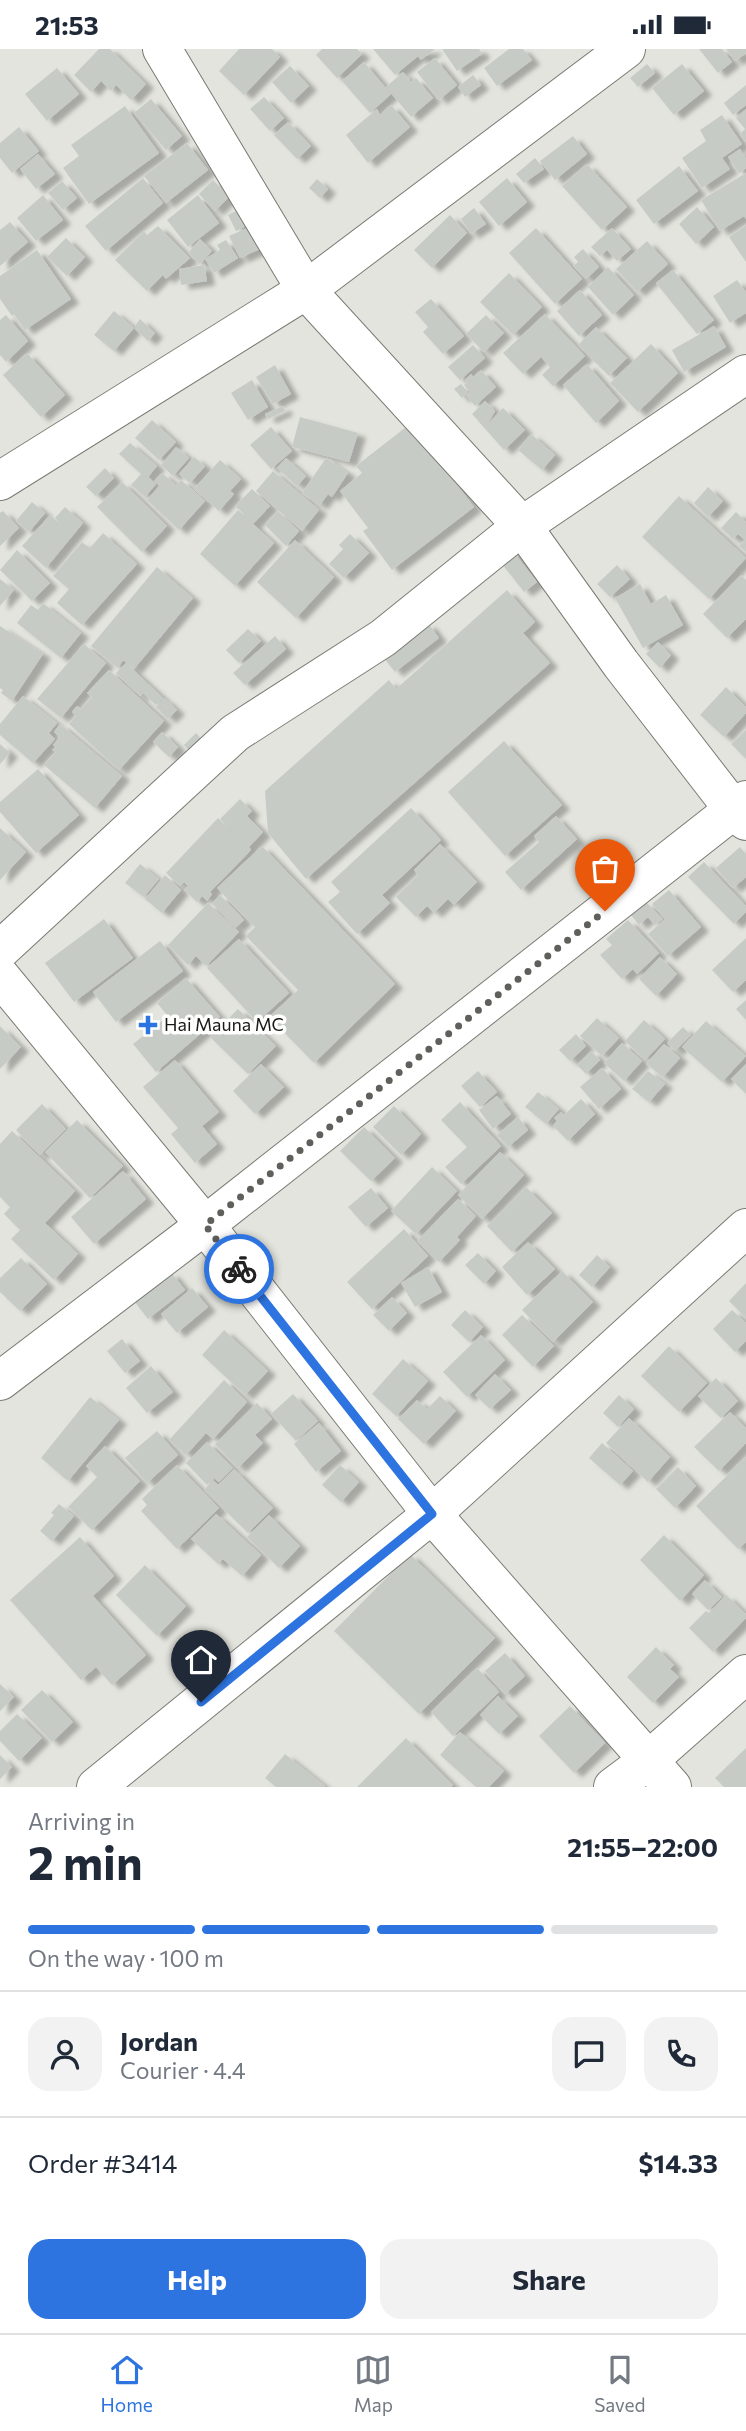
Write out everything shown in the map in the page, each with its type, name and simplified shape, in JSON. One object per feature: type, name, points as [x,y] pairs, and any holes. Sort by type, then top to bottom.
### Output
[{"type":"street","points":[[0,1381],[742,810],[621,664],[522,526],[306,291],[162,49]]},
{"type":"street","points":[[0,481],[306,291],[626,49]]},
{"type":"street","points":[[0,950],[235,733],[383,638],[522,526],[746,374]]},
{"type":"street","points":[[0,976],[205,1225],[432,1514],[660,1774]]},
{"type":"street","points":[[96,1787],[432,1514],[746,1228]]},
{"type":"street","points":[[613,1787],[660,1774],[746,1674]]},
{"type":"building","points":[[99,49],[110,49],[146,84],[131,100],[116,85],[111,91],[101,81],[91,92],[74,75]]},
{"type":"building","points":[[239,49],[272,49],[280,57],[244,95],[219,71]]},
{"type":"building","points":[[322,49],[357,49],[362,54],[337,78],[316,55]]},
{"type":"building","points":[[373,49],[435,49],[421,60],[418,56],[395,75]]},
{"type":"building","points":[[442,49],[479,49],[482,54],[457,71]]},
{"type":"building","points":[[509,49],[523,49],[532,60],[497,86],[484,68]]},
{"type":"building","points":[[699,49],[722,49],[732,62],[718,73]]},
{"type":"building","points":[[726,49],[746,49],[746,53],[735,61]]},
{"type":"building","points":[[435,58],[457,85],[439,100],[417,72]]},
{"type":"building","points":[[364,62],[391,94],[370,113],[342,81]]},
{"type":"building","points":[[647,64],[655,73],[638,87],[630,78]]},
{"type":"building","points":[[682,64],[704,91],[674,115],[652,88]]},
{"type":"building","points":[[290,66],[309,86],[291,103],[272,82]]},
{"type":"building","points":[[57,68],[79,94],[47,121],[25,94]]},
{"type":"building","points":[[403,72],[411,82],[416,78],[433,98],[411,117],[386,87]]},
{"type":"building","points":[[473,75],[481,85],[465,97],[458,87]]},
{"type":"building","points":[[746,85],[746,105],[733,115],[724,103]]},
{"type":"building","points":[[264,97],[284,118],[270,131],[250,109]]},
{"type":"building","points":[[151,99],[182,136],[166,150],[134,113]]},
{"type":"building","points":[[391,105],[410,127],[368,163],[346,135],[377,109],[380,115]]},
{"type":"building","points":[[125,106],[159,153],[89,204],[63,168],[79,156],[71,145]]},
{"type":"building","points":[[746,109],[746,142],[740,134],[745,129],[736,118]]},
{"type":"building","points":[[722,115],[742,144],[722,158],[730,169],[702,188],[682,158],[706,141],[700,130]]},
{"type":"building","points":[[288,122],[311,146],[297,159],[274,135]]},
{"type":"building","points":[[19,127],[39,151],[12,173],[0,158],[0,143]]},
{"type":"building","points":[[573,136],[587,154],[555,180],[540,161]]},
{"type":"building","points":[[187,143],[208,170],[166,203],[144,176]]},
{"type":"building","points":[[740,149],[746,159],[746,168],[739,173],[728,157]]},
{"type":"building","points":[[38,154],[55,174],[36,189],[20,169]]},
{"type":"building","points":[[535,158],[544,169],[524,183],[516,174]]},
{"type":"building","points":[[587,164],[627,207],[602,230],[562,186]]},
{"type":"building","points":[[679,166],[698,191],[654,224],[636,200]]},
{"type":"building","points":[[746,173],[746,219],[744,216],[720,231],[701,200]]},
{"type":"building","points":[[143,178],[163,203],[106,251],[85,226]]},
{"type":"building","points":[[507,178],[527,202],[499,226],[479,202]]},
{"type":"building","points":[[317,179],[328,189],[320,198],[309,188]]},
{"type":"building","points":[[213,180],[229,197],[215,211],[199,194]]},
{"type":"building","points":[[62,181],[77,198],[63,210],[48,193]]},
{"type":"building","points":[[43,195],[63,220],[36,241],[17,218]]},
{"type":"building","points":[[198,195],[219,223],[188,247],[167,220]]},
{"type":"building","points":[[697,207],[714,227],[696,244],[679,224]]},
{"type":"building","points":[[242,208],[250,224],[236,231],[228,215]]},
{"type":"building","points":[[474,208],[486,224],[471,234],[461,219]]},
{"type":"building","points":[[450,215],[467,233],[432,268],[414,250]]},
{"type":"building","points":[[10,222],[28,242],[0,266],[0,230]]},
{"type":"building","points":[[746,225],[746,262],[729,237]]},
{"type":"building","points":[[158,226],[190,258],[166,279],[163,275],[147,291],[115,260],[144,231],[147,235]]},
{"type":"building","points":[[252,226],[262,248],[240,258],[229,236]]},
{"type":"building","points":[[536,228],[582,279],[555,304],[509,253]]},
{"type":"building","points":[[612,228],[631,249],[617,261],[607,250],[600,256],[591,247]]},
{"type":"building","points":[[66,238],[85,257],[67,276],[47,257]]},
{"type":"building","points":[[200,239],[212,251],[200,264],[188,253]]},
{"type":"building","points":[[226,240],[238,258],[214,273],[205,259],[220,250],[217,245]]},
{"type":"building","points":[[647,241],[668,264],[637,292],[616,269]]},
{"type":"building","points":[[583,249],[599,267],[586,279],[573,266],[578,262],[574,257]]},
{"type":"building","points":[[37,250],[71,299],[25,330],[0,299],[0,276]]},
{"type":"building","points":[[204,265],[207,281],[181,285],[179,269]]},
{"type":"building","points":[[608,267],[634,295],[613,315],[588,287]]},
{"type":"building","points":[[673,270],[714,320],[697,334],[656,283]]},
{"type":"building","points":[[509,273],[542,307],[513,335],[480,302]]},
{"type":"building","points":[[737,280],[746,292],[746,313],[730,323],[713,296]]},
{"type":"building","points":[[580,290],[602,315],[579,336],[557,311]]},
{"type":"building","points":[[431,299],[464,336],[443,354],[423,332],[428,327],[415,312]]},
{"type":"building","points":[[114,311],[134,328],[114,351],[94,335]]},
{"type":"building","points":[[545,314],[585,356],[553,386],[542,375],[550,367],[541,357],[523,374],[503,353]]},
{"type":"building","points":[[6,315],[28,341],[6,362],[0,355],[0,320]]},
{"type":"building","points":[[486,315],[504,333],[484,352],[466,334]]},
{"type":"building","points":[[140,319],[155,333],[148,341],[135,329]]},
{"type":"building","points":[[714,326],[726,347],[684,372],[672,350]]},
{"type":"building","points":[[596,327],[627,358],[609,376],[578,345]]},
{"type":"building","points":[[651,344],[678,373],[638,412],[610,383]]},
{"type":"building","points":[[473,345],[485,358],[460,380],[448,367]]},
{"type":"building","points":[[27,353],[65,395],[41,417],[3,375]]},
{"type":"building","points":[[587,364],[619,401],[596,423],[563,385]]},
{"type":"building","points":[[275,365],[291,394],[273,404],[256,377]]},
{"type":"building","points":[[481,370],[496,387],[475,406],[466,395],[470,392],[464,385],[471,374],[473,377]]},
{"type":"building","points":[[252,380],[268,407],[248,420],[231,393]]},
{"type":"building","points":[[461,384],[468,392],[462,398],[454,389]]},
{"type":"building","points":[[485,401],[495,411],[488,424],[503,408],[525,430],[504,450],[472,414]]},
{"type":"building","points":[[283,406],[285,411],[268,419],[265,414]]},
{"type":"building","points":[[300,417],[358,433],[349,462],[292,447]]},
{"type":"building","points":[[152,420],[176,442],[159,460],[135,438]]},
{"type":"building","points":[[410,424],[474,507],[392,570],[363,531],[368,528],[340,491],[362,473],[356,466]]},
{"type":"building","points":[[271,427],[292,451],[271,469],[250,445]]},
{"type":"building","points":[[531,434],[555,455],[542,470],[518,450]]},
{"type":"building","points":[[130,443],[157,466],[148,477],[156,484],[145,497],[131,485],[141,474],[119,454]]},
{"type":"building","points":[[176,447],[189,458],[173,476],[161,465]]},
{"type":"building","points":[[194,457],[205,466],[190,483],[179,474]]},
{"type":"building","points":[[286,458],[306,476],[297,486],[277,468]]},
{"type":"building","points":[[326,458],[348,473],[332,497],[328,494],[320,505],[302,493]]},
{"type":"building","points":[[220,460],[241,479],[230,491],[234,494],[219,511],[194,489]]},
{"type":"building","points":[[105,468],[114,478],[96,496],[86,487]]},
{"type":"building","points":[[273,471],[319,510],[302,531],[256,491]]},
{"type":"building","points":[[162,473],[176,485],[181,480],[205,501],[179,530],[147,500],[160,485],[154,481]]},
{"type":"building","points":[[122,482],[167,526],[142,552],[97,507]]},
{"type":"building","points":[[708,487],[723,501],[708,517],[694,503]]},
{"type":"building","points":[[252,489],[270,506],[253,524],[274,543],[235,586],[200,554],[238,510],[248,518],[235,506]]},
{"type":"building","points":[[679,496],[746,558],[709,599],[642,537]]},
{"type":"building","points":[[32,502],[45,513],[29,532],[16,521]]},
{"type":"building","points":[[65,507],[83,523],[46,568],[22,546],[50,515],[65,528],[55,518]]},
{"type":"building","points":[[3,511],[19,528],[0,546],[0,513]]},
{"type":"building","points":[[278,511],[299,531],[286,546],[265,525]]},
{"type":"building","points":[[736,512],[746,522],[746,552],[739,546],[745,540],[738,534],[733,539],[721,528]]},
{"type":"building","points":[[103,533],[137,564],[82,625],[57,603],[69,589],[53,576],[82,542],[90,548]]},
{"type":"building","points":[[350,534],[369,553],[344,578],[329,564],[343,549],[339,545]]},
{"type":"building","points":[[295,540],[334,577],[296,618],[257,582]]},
{"type":"building","points":[[511,549],[537,582],[524,592],[498,559]]},
{"type":"building","points":[[17,550],[50,583],[32,601],[0,570]]},
{"type":"building","points":[[617,565],[630,579],[610,597],[597,584]]},
{"type":"building","points":[[157,567],[193,598],[134,669],[123,660],[118,668],[91,646]]},
{"type":"building","points":[[741,575],[746,580],[746,619],[727,638],[703,614]]},
{"type":"building","points":[[0,579],[14,590],[0,606]]},
{"type":"building","points":[[640,584],[651,604],[666,595],[683,625],[643,648],[615,598]]},
{"type":"building","points":[[507,590],[535,622],[523,633],[550,663],[306,879],[268,833],[265,791],[389,680],[396,689]]},
{"type":"building","points":[[43,603],[81,633],[61,658],[17,623],[31,605],[38,610]]},
{"type":"building","points":[[428,623],[439,638],[395,672],[383,657]]},
{"type":"building","points":[[0,626],[43,654],[12,701],[1,693],[3,690],[0,688]]},
{"type":"building","points":[[248,629],[261,641],[239,663],[226,650]]},
{"type":"building","points":[[275,636],[286,649],[245,685],[233,673]]},
{"type":"building","points":[[658,642],[671,655],[660,668],[646,654]]},
{"type":"building","points":[[84,644],[106,663],[61,718],[37,699]]},
{"type":"building","points":[[126,663],[163,698],[156,705],[143,693],[140,696],[116,673]]},
{"type":"building","points":[[109,670],[164,721],[119,770],[69,724],[76,716],[72,712],[77,706],[81,709],[92,697],[87,693]]},
{"type":"building","points":[[726,687],[746,707],[746,713],[724,737],[700,715]]},
{"type":"building","points":[[23,696],[57,723],[49,733],[55,739],[33,763],[0,735],[0,724]]},
{"type":"building","points":[[164,698],[177,710],[168,719],[156,707]]},
{"type":"building","points":[[60,724],[122,776],[95,808],[44,765],[56,752],[52,750],[55,747],[53,745],[60,737],[54,732]]},
{"type":"building","points":[[746,730],[746,759],[731,744]]},
{"type":"building","points":[[162,732],[178,747],[169,757],[153,742]]},
{"type":"building","points":[[196,733],[204,742],[192,754],[184,745]]},
{"type":"building","points":[[504,741],[562,805],[505,856],[448,792]]},
{"type":"building","points":[[0,744],[10,753],[0,764]]},
{"type":"building","points":[[38,769],[79,815],[36,853],[0,812],[0,802]]},
{"type":"building","points":[[240,799],[252,811],[247,816],[263,832],[249,847],[251,850],[210,892],[212,894],[207,901],[202,896],[197,902],[184,890],[188,886],[184,882],[180,886],[166,873],[218,818],[240,839],[220,819]]},
{"type":"building","points":[[411,808],[441,840],[382,895],[390,903],[357,934],[328,902],[340,892],[331,882]]},
{"type":"building","points":[[556,816],[577,839],[521,890],[505,872],[539,842],[534,836]]},
{"type":"building","points":[[0,828],[26,852],[0,880]]},
{"type":"building","points":[[440,844],[477,882],[454,905],[448,899],[434,913],[427,906],[416,917],[396,897],[418,875],[414,870]]},
{"type":"building","points":[[262,846],[395,984],[314,1063],[269,1017],[298,990],[246,936],[255,927],[217,888]]},
{"type":"building","points":[[740,847],[746,854],[746,877],[733,888],[716,868]]},
{"type":"building","points":[[704,862],[746,906],[746,912],[734,924],[688,877]]},
{"type":"building","points":[[140,864],[159,879],[144,897],[125,883]]},
{"type":"building","points":[[165,875],[181,890],[162,913],[145,899]]},
{"type":"building","points":[[669,890],[701,927],[668,956],[648,934],[665,919],[652,904]]},
{"type":"building","points":[[220,895],[244,920],[235,928],[212,903]]},
{"type":"building","points":[[646,902],[663,919],[655,925],[648,917],[639,925],[631,915]]},
{"type":"building","points":[[208,903],[239,932],[206,966],[196,956],[188,965],[168,945]]},
{"type":"building","points":[[104,919],[133,958],[74,1002],[45,963]]},
{"type":"building","points":[[628,920],[659,953],[637,974],[633,969],[622,979],[600,955],[612,945],[606,939]]},
{"type":"building","points":[[746,938],[746,980],[733,992],[712,970]]},
{"type":"building","points":[[239,939],[289,993],[257,1022],[207,968]]},
{"type":"building","points":[[160,941],[183,971],[116,1022],[93,992]]},
{"type":"building","points":[[660,957],[677,974],[656,996],[639,979]]},
{"type":"building","points":[[186,978],[220,1017],[156,1072],[133,1044],[168,1016],[157,1003]]},
{"type":"building","points":[[746,1000],[746,1020],[736,1009]]},
{"type":"building","points":[[238,1009],[276,1046],[248,1074],[210,1037]]},
{"type":"building","points":[[597,1018],[619,1038],[602,1056],[580,1036]]},
{"type":"building","points":[[644,1020],[665,1039],[645,1060],[625,1041]]},
{"type":"building","points":[[706,1021],[746,1056],[722,1082],[682,1047]]},
{"type":"building","points":[[0,1026],[21,1047],[0,1069]]},
{"type":"building","points":[[683,1027],[691,1035],[675,1051],[667,1043]]},
{"type":"building","points":[[576,1034],[586,1046],[570,1061],[559,1050]]},
{"type":"building","points":[[622,1043],[642,1061],[624,1081],[604,1063]]},
{"type":"building","points":[[664,1044],[680,1058],[663,1077],[646,1064]]},
{"type":"building","points":[[591,1051],[600,1060],[586,1074],[577,1065]]},
{"type":"building","points":[[175,1060],[219,1112],[202,1126],[217,1144],[195,1163],[171,1134],[178,1128],[143,1087]]},
{"type":"building","points":[[261,1064],[284,1087],[255,1114],[233,1091]]},
{"type":"building","points":[[746,1064],[746,1094],[731,1079]]},
{"type":"building","points":[[602,1068],[621,1089],[599,1109],[580,1087]]},
{"type":"building","points":[[478,1071],[497,1092],[480,1107],[461,1086]]},
{"type":"building","points":[[648,1071],[665,1084],[649,1102],[632,1089]]},
{"type":"building","points":[[538,1092],[559,1109],[546,1124],[525,1107]]},
{"type":"building","points":[[497,1096],[511,1114],[493,1129],[479,1110]]},
{"type":"building","points":[[581,1099],[595,1114],[568,1141],[553,1126],[557,1121],[554,1118],[561,1112],[564,1115]]},
{"type":"building","points":[[460,1102],[501,1146],[461,1184],[445,1167],[467,1147],[441,1120]]},
{"type":"building","points":[[42,1104],[66,1129],[40,1155],[16,1130]]},
{"type":"building","points":[[394,1106],[421,1134],[401,1155],[373,1127]]},
{"type":"building","points":[[518,1117],[528,1130],[508,1147],[497,1135]]},
{"type":"building","points":[[77,1120],[123,1166],[90,1198],[45,1152]]},
{"type":"building","points":[[364,1127],[395,1158],[371,1181],[340,1151]]},
{"type":"building","points":[[12,1131],[75,1191],[45,1223],[78,1254],[54,1280],[11,1239],[20,1230],[4,1214],[10,1207],[0,1197],[0,1144]]},
{"type":"building","points":[[500,1152],[524,1175],[482,1219],[458,1195]]},
{"type":"building","points":[[432,1167],[457,1191],[416,1234],[391,1211]]},
{"type":"building","points":[[123,1171],[146,1199],[94,1244],[71,1217]]},
{"type":"building","points":[[526,1187],[552,1213],[512,1252],[487,1226]]},
{"type":"building","points":[[371,1188],[388,1208],[366,1227],[348,1207]]},
{"type":"building","points":[[458,1199],[476,1216],[457,1237],[460,1240],[439,1262],[417,1241]]},
{"type":"building","points":[[404,1229],[428,1256],[372,1309],[347,1282]]},
{"type":"building","points":[[528,1242],[555,1269],[527,1295],[502,1267]]},
{"type":"building","points":[[478,1253],[496,1271],[484,1284],[465,1265]]},
{"type":"building","points":[[597,1255],[610,1267],[592,1287],[579,1275]]},
{"type":"building","points":[[21,1258],[47,1284],[20,1311],[0,1292],[0,1278]]},
{"type":"building","points":[[428,1267],[442,1292],[415,1307],[401,1283]]},
{"type":"building","points":[[562,1271],[593,1302],[553,1342],[522,1310]]},
{"type":"building","points":[[171,1272],[185,1290],[148,1319],[134,1301]]},
{"type":"building","points":[[746,1283],[746,1318],[729,1301]]},
{"type":"building","points":[[192,1288],[208,1307],[177,1333],[161,1314]]},
{"type":"building","points":[[392,1297],[407,1313],[389,1331],[373,1315]]},
{"type":"building","points":[[465,1310],[483,1327],[469,1342],[451,1325]]},
{"type":"building","points":[[732,1310],[746,1323],[746,1341],[735,1352],[713,1329]]},
{"type":"building","points":[[522,1315],[554,1346],[533,1367],[502,1335]]},
{"type":"building","points":[[224,1330],[268,1371],[245,1395],[202,1355]]},
{"type":"building","points":[[481,1335],[505,1360],[467,1397],[443,1372]]},
{"type":"building","points":[[122,1339],[140,1361],[125,1373],[107,1351]]},
{"type":"building","points":[[669,1346],[707,1383],[679,1412],[641,1376]]},
{"type":"building","points":[[403,1359],[428,1381],[396,1416],[372,1394]]},
{"type":"building","points":[[151,1366],[173,1392],[147,1413],[126,1388]]},
{"type":"building","points":[[495,1374],[511,1390],[490,1409],[475,1395]]},
{"type":"building","points":[[716,1378],[738,1401],[721,1418],[698,1396]]},
{"type":"building","points":[[224,1380],[247,1402],[213,1439],[206,1433],[186,1455],[169,1440]]},
{"type":"building","points":[[293,1394],[318,1421],[296,1441],[271,1414]]},
{"type":"building","points":[[619,1395],[634,1409],[618,1427],[603,1413]]},
{"type":"building","points":[[440,1396],[456,1411],[424,1444],[398,1419],[417,1400],[427,1409]]},
{"type":"building","points":[[90,1397],[119,1420],[68,1481],[41,1458]]},
{"type":"building","points":[[257,1403],[272,1419],[255,1435],[263,1443],[238,1468],[215,1444]]},
{"type":"building","points":[[730,1412],[746,1428],[746,1443],[719,1471],[694,1447]]},
{"type":"building","points":[[629,1418],[670,1457],[648,1482],[606,1443]]},
{"type":"building","points":[[319,1423],[341,1451],[316,1472],[294,1444]]},
{"type":"building","points":[[157,1431],[178,1455],[147,1483],[125,1458]]},
{"type":"building","points":[[207,1442],[233,1468],[219,1482],[216,1477],[207,1485],[186,1463]]},
{"type":"building","points":[[602,1443],[633,1471],[620,1485],[589,1458]]},
{"type":"building","points":[[105,1446],[140,1481],[92,1530],[68,1507],[97,1477],[86,1466]]},
{"type":"building","points":[[746,1457],[746,1542],[738,1549],[696,1506]]},
{"type":"building","points":[[177,1465],[219,1508],[177,1549],[141,1511],[147,1505],[142,1499]]},
{"type":"building","points":[[340,1465],[359,1482],[341,1502],[322,1485]]},
{"type":"building","points":[[678,1467],[696,1486],[675,1508],[656,1489]]},
{"type":"building","points":[[234,1469],[273,1508],[248,1533],[204,1490],[213,1480],[218,1485]]},
{"type":"building","points":[[59,1504],[74,1516],[52,1541],[40,1531],[54,1515],[51,1513]]},
{"type":"building","points":[[216,1514],[261,1555],[242,1576],[223,1559],[218,1564],[191,1539]]},
{"type":"building","points":[[269,1515],[300,1546],[279,1568],[247,1537]]},
{"type":"building","points":[[664,1535],[704,1575],[680,1601],[640,1560]]},
{"type":"building","points":[[80,1537],[114,1576],[93,1596],[146,1655],[112,1685],[96,1667],[81,1680],[10,1600]]},
{"type":"building","points":[[410,1554],[495,1638],[419,1714],[334,1631]]},
{"type":"building","points":[[145,1565],[186,1606],[157,1636],[116,1595]]},
{"type":"building","points":[[705,1580],[722,1597],[708,1610],[692,1594]]},
{"type":"building","points":[[726,1595],[746,1614],[746,1618],[713,1652],[689,1628],[706,1611],[709,1613]]},
{"type":"building","points":[[656,1647],[674,1665],[670,1669],[679,1677],[653,1703],[627,1677]]},
{"type":"building","points":[[505,1653],[525,1676],[505,1694],[485,1671]]},
{"type":"building","points":[[477,1668],[499,1692],[453,1736],[431,1712]]},
{"type":"building","points":[[0,1684],[14,1697],[0,1711]]},
{"type":"building","points":[[42,1690],[73,1722],[52,1742],[21,1710]]},
{"type":"building","points":[[498,1696],[518,1716],[499,1734],[480,1715]]},
{"type":"building","points":[[570,1706],[605,1743],[574,1773],[539,1736]]},
{"type":"building","points":[[17,1714],[42,1738],[19,1761],[0,1741],[0,1731]]},
{"type":"building","points":[[460,1732],[504,1771],[489,1787],[476,1787],[440,1755]]},
{"type":"building","points":[[406,1738],[453,1785],[451,1787],[357,1787]]},
{"type":"building","points":[[746,1748],[746,1787],[724,1787],[715,1778]]},
{"type":"building","points":[[285,1754],[325,1786],[276,1787],[265,1778]]},
{"type":"building","points":[[0,1755],[12,1767],[0,1779]]},
{"type":"way so far","points":[[239,1269],[205,1225],[605,911]]},
{"type":"place","name":"Hai Mauna MC","points":[[148,1025]]},
{"type":"route","points":[[201,1702],[432,1514],[239,1269]]}]
